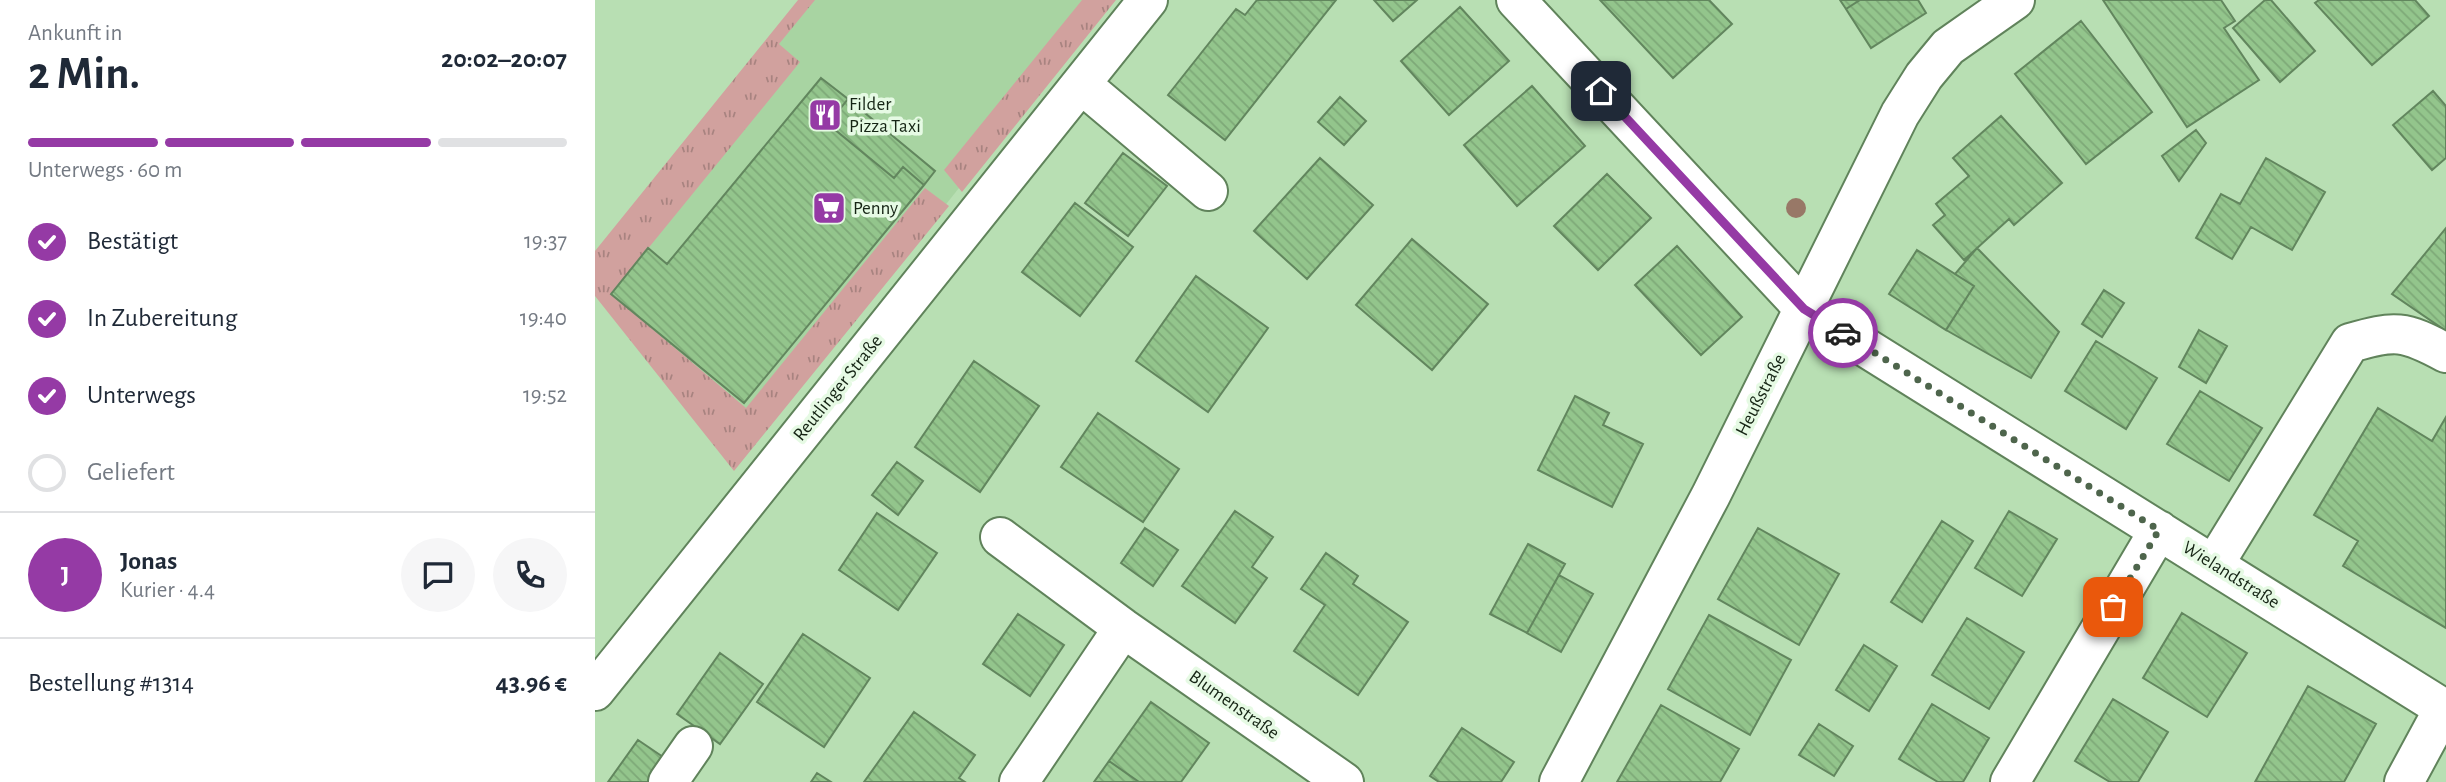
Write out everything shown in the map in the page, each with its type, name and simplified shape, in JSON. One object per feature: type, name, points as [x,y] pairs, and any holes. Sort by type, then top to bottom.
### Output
[{"type":"street","name":"Reutlinger Straße","points":[[595,691],[1148,0]]},
{"type":"street","name":"Wielandstraße","points":[[1516,0],[1804,309],[2445,709]]},
{"type":"street","name":"Heußstraße","points":[[1559,782],[1711,495],[1901,114],[1924,76],[1948,47],[2015,0]]},
{"type":"street","points":[[1081,85],[1208,191]]},
{"type":"street","points":[[2215,563],[2350,343],[2377,335],[2412,334],[2446,353]]},
{"type":"street","points":[[2010,782],[2159,530]]},
{"type":"street","name":"Blumenstraße","points":[[1000,537],[1123,628],[1344,782]]},
{"type":"street","points":[[1019,782],[1123,628]]},
{"type":"street","points":[[2405,782],[2445,709]]},
{"type":"street","points":[[668,782],[693,746]]},
{"type":"shaded area","points":[[808,0],[1109,0],[738,465],[595,279]]},
{"type":"green space","points":[[798,0],[815,0],[779,44],[800,62],[611,294],[746,408],[925,188],[949,206],[734,471],[595,296],[595,251]]},
{"type":"green space","points":[[1082,0],[1116,0],[962,192],[944,170]]},
{"type":"building","points":[[1257,0],[1336,0],[1225,140],[1168,95],[1236,9],[1245,15]]},
{"type":"building","points":[[1374,0],[1417,0],[1393,21]]},
{"type":"building","points":[[1600,0],[1709,0],[1732,24],[1673,78]]},
{"type":"building","points":[[1840,0],[1860,0],[1846,9]]},
{"type":"building","points":[[1860,0],[1918,0],[1926,13],[1871,48],[1846,9]]},
{"type":"building","points":[[2103,0],[2221,0],[2235,21],[2224,28],[2259,80],[2187,127]]},
{"type":"building","points":[[2265,0],[2271,0],[2315,51],[2280,82],[2233,28]]},
{"type":"building","points":[[2319,0],[2415,0],[2429,16],[2372,65],[2315,3]]},
{"type":"building","points":[[1460,7],[1509,61],[1449,115],[1401,61]]},
{"type":"building","points":[[2081,21],[2152,112],[2086,164],[2015,74]]},
{"type":"building","points":[[821,78],[848,99],[828,124],[894,178],[903,167],[924,185],[744,403],[611,294],[648,248],[667,264]]},
{"type":"building","points":[[1532,86],[1585,146],[1517,206],[1464,145]]},
{"type":"building","points":[[2433,91],[2446,106],[2446,158],[2432,170],[2393,125]]},
{"type":"building","points":[[1340,97],[1366,121],[1344,145],[1318,122]]},
{"type":"building","points":[[848,99],[935,171],[924,185],[903,167],[894,178],[828,124]]},
{"type":"building","points":[[2001,116],[2062,183],[2014,225],[2009,219],[1964,260],[1933,225],[1945,215],[1936,204],[1969,176],[1953,158]]},
{"type":"building","points":[[2196,130],[2206,143],[2179,181],[2162,156]]},
{"type":"building","points":[[1123,153],[1167,186],[1128,236],[1085,203]]},
{"type":"building","points":[[1320,158],[1373,205],[1307,279],[1254,231]]},
{"type":"building","points":[[2266,158],[2325,192],[2292,250],[2251,227],[2232,259],[2196,238],[2221,194],[2240,204]]},
{"type":"building","points":[[1607,174],[1651,218],[1598,270],[1554,226]]},
{"type":"building","points":[[1075,203],[1133,247],[1080,316],[1022,272]]},
{"type":"building","points":[[2446,228],[2446,331],[2392,294]]},
{"type":"building","points":[[1412,239],[1488,304],[1432,370],[1356,305]]},
{"type":"building","points":[[1677,246],[1742,317],[1701,355],[1635,285]]},
{"type":"building","points":[[1977,248],[2059,332],[2031,378],[1946,330],[1974,286],[1955,274]]},
{"type":"building","points":[[1917,250],[1974,286],[1946,330],[1889,294]]},
{"type":"building","points":[[1196,276],[1268,328],[1208,412],[1136,361]]},
{"type":"building","points":[[2104,290],[2124,303],[2102,337],[2082,324]]},
{"type":"building","points":[[2199,330],[2227,346],[2206,383],[2179,367]]},
{"type":"building","points":[[2096,341],[2157,378],[2126,429],[2065,391]]},
{"type":"building","points":[[974,361],[1039,406],[980,492],[915,447]]},
{"type":"building","points":[[2200,391],[2262,428],[2229,481],[2167,444]]},
{"type":"building","points":[[1575,396],[1609,413],[1603,425],[1643,444],[1612,507],[1538,470]]},
{"type":"building","points":[[2378,408],[2432,441],[2446,417],[2446,628],[2343,566],[2358,541],[2314,515]]},
{"type":"building","points":[[1098,413],[1179,469],[1143,522],[1061,467]]},
{"type":"building","points":[[897,462],[923,481],[898,515],[872,495]]},
{"type":"building","points":[[1235,511],[1273,537],[1252,567],[1267,578],[1235,623],[1182,586]]},
{"type":"building","points":[[2009,511],[2057,539],[2022,596],[1975,568]]},
{"type":"building","points":[[877,513],[937,553],[898,610],[839,570]]},
{"type":"building","points":[[1942,521],[1973,541],[1922,622],[1891,602]]},
{"type":"building","points":[[1145,528],[1178,550],[1153,586],[1121,563]]},
{"type":"building","points":[[1758,528],[1839,574],[1799,645],[1718,599]]},
{"type":"building","points":[[1528,544],[1565,564],[1527,633],[1490,614]]},
{"type":"building","points":[[1326,553],[1358,576],[1353,584],[1408,622],[1358,695],[1294,651],[1325,605],[1301,589]]},
{"type":"building","points":[[1559,575],[1593,594],[1561,652],[1527,633]]},
{"type":"building","points":[[2182,613],[2247,653],[2207,717],[2143,678]]},
{"type":"building","points":[[1018,614],[1064,645],[1030,696],[983,664]]},
{"type":"building","points":[[1709,615],[1791,660],[1750,735],[1668,689]]},
{"type":"building","points":[[1967,618],[2024,652],[1989,709],[1932,675]]},
{"type":"building","points":[[803,634],[870,678],[824,747],[757,702]]},
{"type":"building","points":[[1864,645],[1897,666],[1869,711],[1836,690]]},
{"type":"building","points":[[720,653],[763,684],[720,744],[677,714]]},
{"type":"building","points":[[2308,686],[2376,724],[2344,782],[2255,782]]},
{"type":"building","points":[[2113,699],[2168,732],[2138,782],[2110,782],[2075,761]]},
{"type":"building","points":[[1151,702],[1209,743],[1181,782],[1139,782],[1109,761]]},
{"type":"building","points":[[1932,704],[1989,738],[1963,782],[1938,782],[1899,759]]},
{"type":"building","points":[[1661,705],[1739,749],[1720,782],[1617,782]]},
{"type":"building","points":[[914,712],[975,755],[959,778],[965,782],[864,782]]},
{"type":"building","points":[[1819,724],[1853,746],[1834,776],[1799,755]]},
{"type":"building","points":[[1462,728],[1514,762],[1501,782],[1439,782],[1430,776]]},
{"type":"building","points":[[638,740],[666,759],[651,782],[608,782]]},
{"type":"building","points":[[1109,761],[1139,782],[1094,782]]},
{"type":"building","points":[[817,773],[831,782],[811,782]]},
{"type":"way so far","points":[[1843,333],[2159,530],[2113,607]]},
{"type":"place","name":"Filder Pizza Taxi","points":[[825,115]]},
{"type":"place","name":"Penny","points":[[829,208]]},
{"type":"route","points":[[1601,91],[1804,309],[1843,333]]}]
